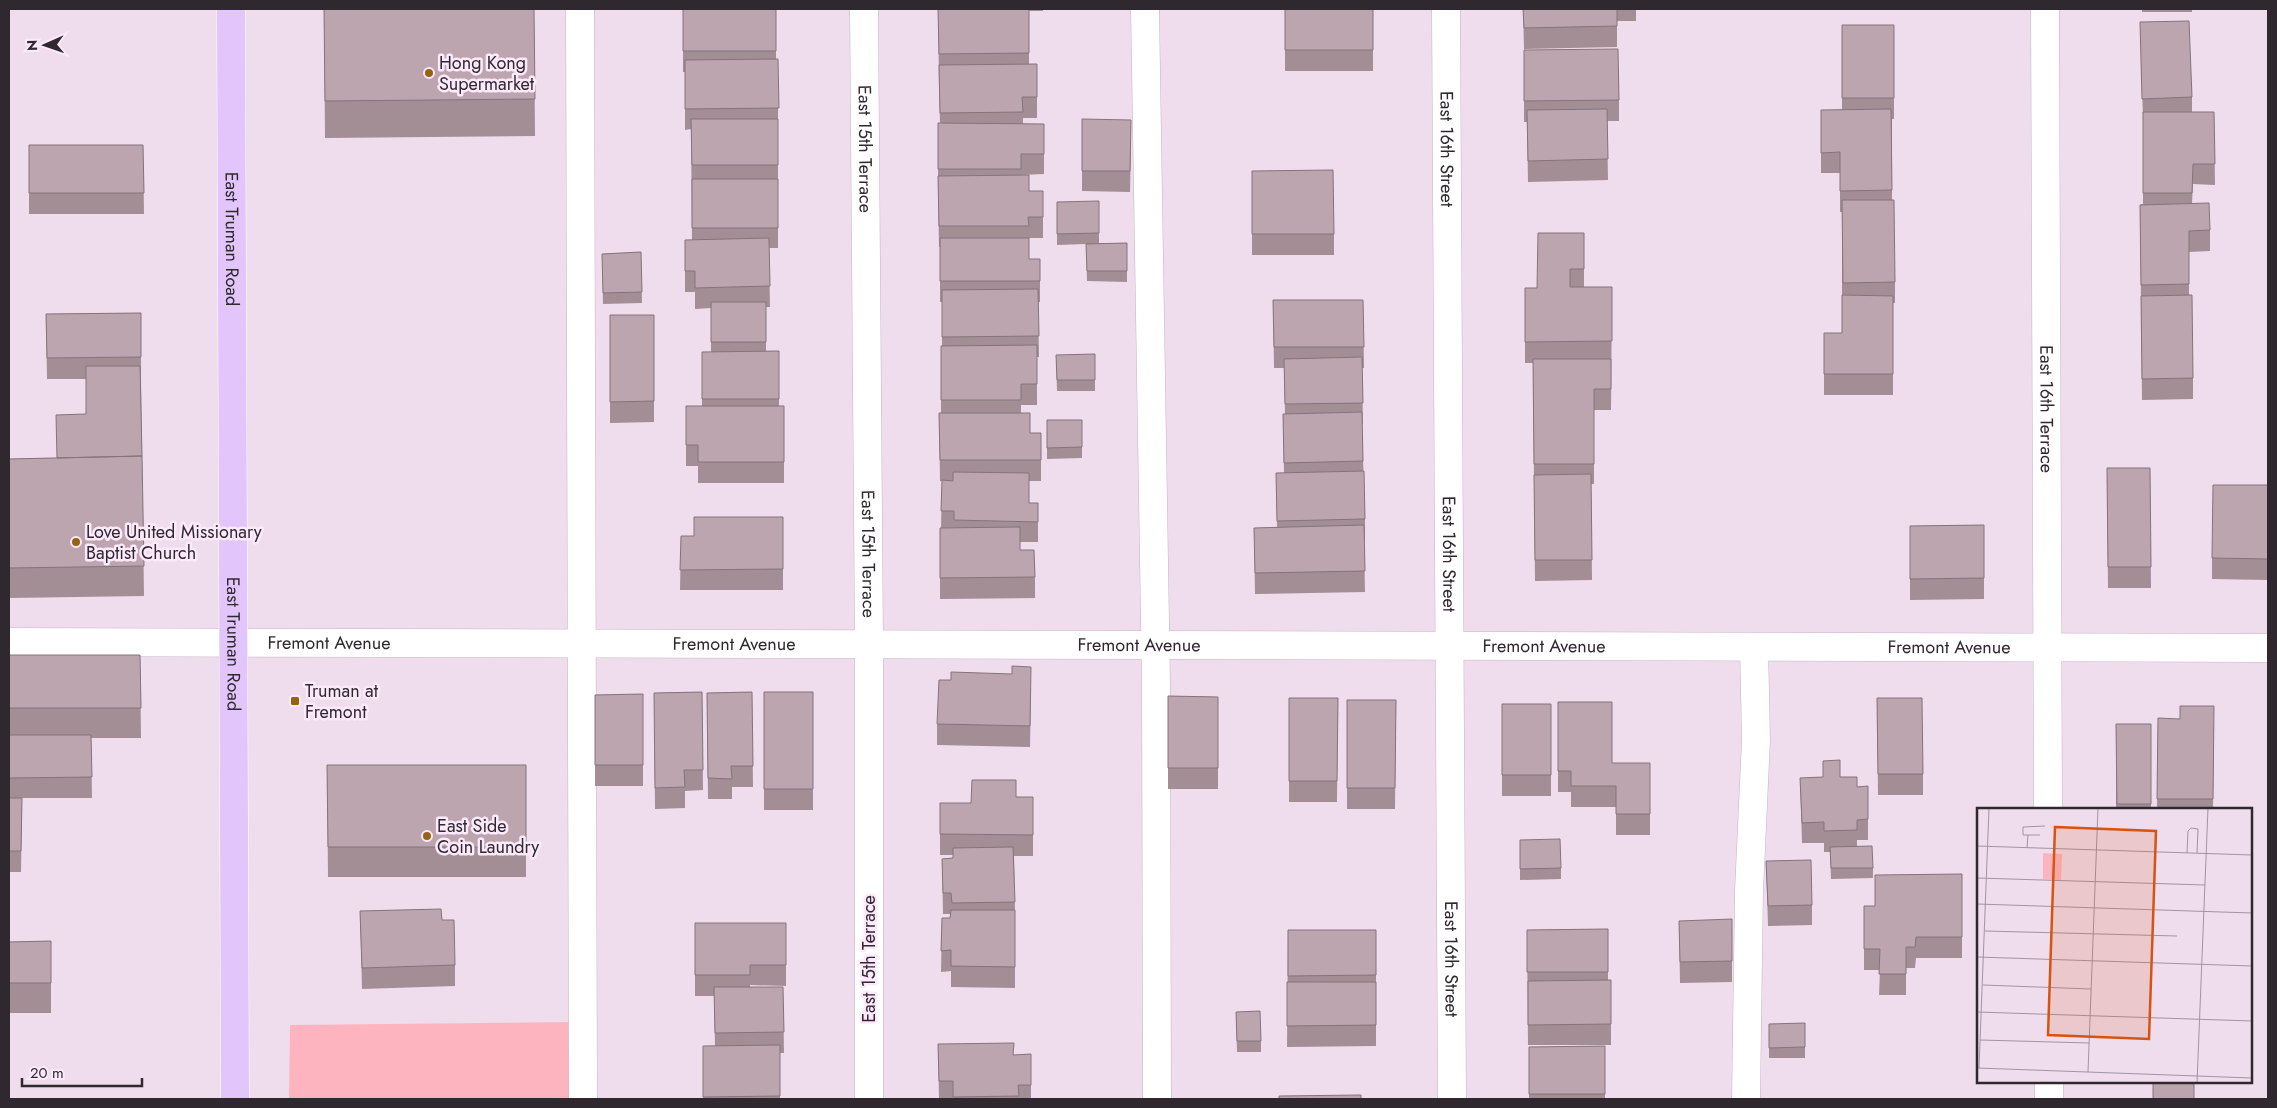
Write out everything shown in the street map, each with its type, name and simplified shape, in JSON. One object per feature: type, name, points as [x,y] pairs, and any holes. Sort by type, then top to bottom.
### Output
[{"type":"main road","name":"East Truman Road","points":[[231,9],[235,1099]]},
{"type":"street","points":[[580,9],[583,1099]]},
{"type":"street","name":"East 15th Terrace","points":[[864,9],[869,644],[869,1099]]},
{"type":"street","points":[[1145,9],[1156,645],[1157,1099]]},
{"type":"street","name":"East 16th Street","points":[[1446,9],[1452,1099]]},
{"type":"street","name":"East 16th Terrace","points":[[2045,9],[2048,808]]},
{"type":"street","name":"Fremont Avenue","points":[[9,642],[2268,648]]},
{"type":"street","points":[[1746,1099],[1749,891],[1756,740],[1754,647]]},
{"type":"street","points":[[2049,1083],[2049,1099]]},
{"type":"shaded area","points":[[573,1022],[573,1099],[289,1099],[290,1025]]},
{"type":"building","name":"Hong Kong Supermarket","points":[[324,9],[534,9],[535,99],[325,101]]},
{"type":"building","points":[[683,9],[776,9],[776,51],[683,51]]},
{"type":"building","points":[[938,9],[1029,9],[1029,53],[939,54]]},
{"type":"building","points":[[1285,9],[1373,9],[1373,50],[1285,50]]},
{"type":"building","points":[[1523,9],[1617,9],[1617,26],[1524,28]]},
{"type":"building","points":[[2189,21],[2192,97],[2142,99],[2140,22]]},
{"type":"building","points":[[1842,25],[1894,25],[1894,98],[1842,98]]},
{"type":"building","points":[[1618,49],[1619,100],[1524,101],[1524,50]]},
{"type":"building","points":[[778,59],[779,108],[685,109],[685,60]]},
{"type":"building","points":[[1037,64],[1037,97],[1022,97],[1023,112],[940,113],[939,65]]},
{"type":"building","points":[[1607,109],[1608,159],[1528,161],[1527,110]]},
{"type":"building","points":[[1891,109],[1892,190],[1840,191],[1840,152],[1821,153],[1821,110]]},
{"type":"building","points":[[2143,112],[2214,112],[2215,164],[2193,164],[2192,193],[2143,193]]},
{"type":"building","points":[[691,119],[778,119],[778,165],[692,165]]},
{"type":"building","points":[[1082,119],[1131,120],[1130,171],[1082,171]]},
{"type":"building","points":[[938,123],[1044,124],[1044,154],[1021,154],[1021,169],[938,169]]},
{"type":"building","points":[[29,145],[143,145],[144,193],[29,193]]},
{"type":"building","points":[[1333,170],[1334,234],[1252,234],[1252,171]]},
{"type":"building","points":[[1029,175],[1029,191],[1043,191],[1043,217],[1028,217],[1029,226],[939,226],[938,176]]},
{"type":"building","points":[[692,179],[778,179],[778,228],[692,228]]},
{"type":"building","points":[[1842,200],[1894,200],[1895,282],[1843,283]]},
{"type":"building","points":[[1099,201],[1099,233],[1057,234],[1057,202]]},
{"type":"building","points":[[2209,203],[2210,230],[2189,231],[2189,284],[2141,285],[2140,205]]},
{"type":"building","points":[[1538,233],[1584,233],[1584,269],[1570,269],[1570,287],[1612,287],[1612,341],[1525,342],[1525,288],[1537,288]]},
{"type":"building","points":[[769,238],[770,286],[695,288],[695,271],[685,271],[685,240]]},
{"type":"building","points":[[940,238],[1029,238],[1029,259],[1040,259],[1040,281],[940,281]]},
{"type":"building","points":[[1127,243],[1127,271],[1087,271],[1086,244]]},
{"type":"building","points":[[641,252],[642,292],[603,293],[602,254]]},
{"type":"building","points":[[1038,289],[1039,336],[942,337],[942,290]]},
{"type":"building","points":[[1842,295],[1893,296],[1893,374],[1824,374],[1824,333],[1842,333]]},
{"type":"building","points":[[2192,295],[2193,378],[2142,379],[2141,296]]},
{"type":"building","points":[[1273,300],[1363,300],[1364,347],[1274,347]]},
{"type":"building","points":[[711,302],[766,302],[766,342],[711,342]]},
{"type":"building","points":[[141,313],[141,357],[47,358],[46,314]]},
{"type":"building","points":[[610,315],[654,315],[654,401],[610,402]]},
{"type":"building","points":[[1037,345],[1037,384],[1021,384],[1021,400],[941,400],[941,346]]},
{"type":"building","points":[[779,351],[779,399],[702,399],[702,352]]},
{"type":"building","points":[[1095,354],[1095,380],[1057,380],[1056,355]]},
{"type":"building","points":[[1362,357],[1363,403],[1285,404],[1284,359]]},
{"type":"building","points":[[1533,359],[1611,359],[1611,389],[1594,389],[1594,464],[1534,464]]},
{"type":"building","points":[[86,366],[140,366],[142,456],[57,458],[56,415],[86,414]]},
{"type":"building","points":[[686,406],[784,406],[784,462],[698,462],[698,445],[686,445]]},
{"type":"building","points":[[1362,412],[1363,461],[1284,463],[1283,414]]},
{"type":"building","points":[[939,413],[1030,413],[1030,433],[1041,433],[1041,460],[940,460]]},
{"type":"building","points":[[1047,420],[1082,420],[1082,447],[1047,448]]},
{"type":"building","name":"Love United Missionary Baptist Church","points":[[142,456],[144,566],[9,568],[9,459]]},
{"type":"building","points":[[2107,468],[2150,468],[2151,567],[2108,567]]},
{"type":"building","points":[[1364,471],[1365,519],[1277,521],[1276,473]]},
{"type":"building","points":[[953,472],[1029,473],[1029,503],[1038,503],[1038,522],[954,520],[954,511],[941,511],[942,480],[953,481]]},
{"type":"building","points":[[1591,474],[1592,560],[1535,560],[1534,475]]},
{"type":"building","points":[[2213,485],[2268,485],[2268,559],[2212,558]]},
{"type":"building","points":[[694,517],[783,517],[783,569],[680,570],[681,536],[694,536]]},
{"type":"building","points":[[1364,525],[1365,571],[1255,573],[1254,528]]},
{"type":"building","points":[[1984,525],[1984,578],[1910,579],[1910,526]]},
{"type":"building","points":[[1020,527],[1020,550],[1034,550],[1035,577],[940,578],[940,528]]},
{"type":"building","points":[[9,655],[140,655],[141,708],[9,708]]},
{"type":"building","points":[[1012,666],[1031,667],[1030,726],[937,724],[939,680],[951,680],[951,672],[1012,674]]},
{"type":"building","points":[[702,692],[703,770],[684,770],[685,787],[655,788],[654,693]]},
{"type":"building","points":[[752,692],[753,766],[731,766],[732,779],[708,778],[707,693]]},
{"type":"building","points":[[764,692],[813,692],[813,789],[764,789]]},
{"type":"building","points":[[643,694],[643,765],[595,765],[595,695]]},
{"type":"building","points":[[1168,696],[1218,697],[1218,768],[1168,768]]},
{"type":"building","points":[[1289,698],[1338,698],[1337,781],[1289,781]]},
{"type":"building","points":[[1877,698],[1922,698],[1923,774],[1878,774]]},
{"type":"building","points":[[1347,700],[1396,700],[1395,788],[1347,788]]},
{"type":"building","points":[[1558,702],[1612,702],[1612,763],[1650,763],[1650,814],[1616,814],[1616,786],[1571,786],[1571,771],[1558,771]]},
{"type":"building","points":[[1502,704],[1551,704],[1551,775],[1502,775]]},
{"type":"building","points":[[2180,706],[2214,706],[2213,799],[2157,799],[2158,718],[2180,719]]},
{"type":"building","points":[[2116,724],[2151,724],[2151,804],[2117,804]]},
{"type":"building","points":[[9,735],[91,735],[92,777],[9,778]]},
{"type":"building","points":[[1840,760],[1840,777],[1857,777],[1857,787],[1868,786],[1868,819],[1857,820],[1857,830],[1824,831],[1824,822],[1802,823],[1800,778],[1823,777],[1823,761]]},
{"type":"building","name":"East Side Coin Laundry","points":[[327,765],[526,765],[526,847],[328,847]]},
{"type":"building","points":[[972,780],[1016,780],[1016,797],[1033,797],[1033,835],[940,834],[940,803],[971,803]]},
{"type":"building","points":[[9,798],[22,798],[21,851],[9,851]]},
{"type":"building","points":[[1560,839],[1561,868],[1520,869],[1520,840]]},
{"type":"building","points":[[1872,846],[1873,868],[1831,868],[1830,847]]},
{"type":"building","points":[[1013,847],[1015,902],[952,903],[951,893],[943,893],[942,859],[953,858],[953,848]]},
{"type":"building","points":[[1811,860],[1812,905],[1768,906],[1766,861]]},
{"type":"building","points":[[1962,874],[1962,937],[1916,937],[1915,947],[1906,947],[1906,974],[1879,974],[1880,949],[1864,949],[1864,906],[1875,906],[1875,875]]},
{"type":"building","points":[[441,909],[442,920],[454,920],[455,965],[362,968],[360,911]]},
{"type":"building","points":[[951,910],[1015,910],[1015,967],[951,966],[951,950],[941,951],[942,918],[950,918]]},
{"type":"building","points":[[1732,919],[1732,961],[1680,962],[1679,921]]},
{"type":"building","points":[[695,923],[786,923],[786,965],[750,965],[750,975],[695,975]]},
{"type":"building","points":[[1608,929],[1608,972],[1527,972],[1527,930]]},
{"type":"building","points":[[1288,930],[1376,930],[1376,975],[1288,976]]},
{"type":"building","points":[[51,941],[51,983],[9,983],[9,942]]},
{"type":"building","points":[[1611,980],[1611,1024],[1528,1025],[1528,981]]},
{"type":"building","points":[[1287,982],[1376,982],[1376,1025],[1287,1026]]},
{"type":"building","points":[[714,987],[783,987],[784,1032],[715,1033]]},
{"type":"building","points":[[1260,1011],[1261,1041],[1237,1041],[1236,1012]]},
{"type":"building","points":[[1805,1023],[1805,1047],[1769,1048],[1769,1024]]},
{"type":"building","points":[[1014,1043],[1013,1055],[1031,1054],[1031,1085],[1018,1085],[1019,1096],[953,1097],[953,1081],[939,1081],[938,1044]]},
{"type":"building","points":[[780,1045],[780,1096],[703,1097],[703,1046]]},
{"type":"building","points":[[1605,1046],[1605,1094],[1529,1094],[1529,1047]]},
{"type":"building","points":[[2153,1083],[2194,1083],[2194,1099],[2153,1099]]},
{"type":"building","points":[[1361,1095],[1361,1099],[1279,1099],[1279,1096]]},
{"type":"place","name":"Hong Kong Supermarket","points":[[429,73]]},
{"type":"place","name":"Love United Missionary Baptist Church","points":[[76,542]]},
{"type":"place","name":"Truman at Fremont","points":[[295,701]]},
{"type":"place","name":"East Side Coin Laundry","points":[[427,836]]}]
